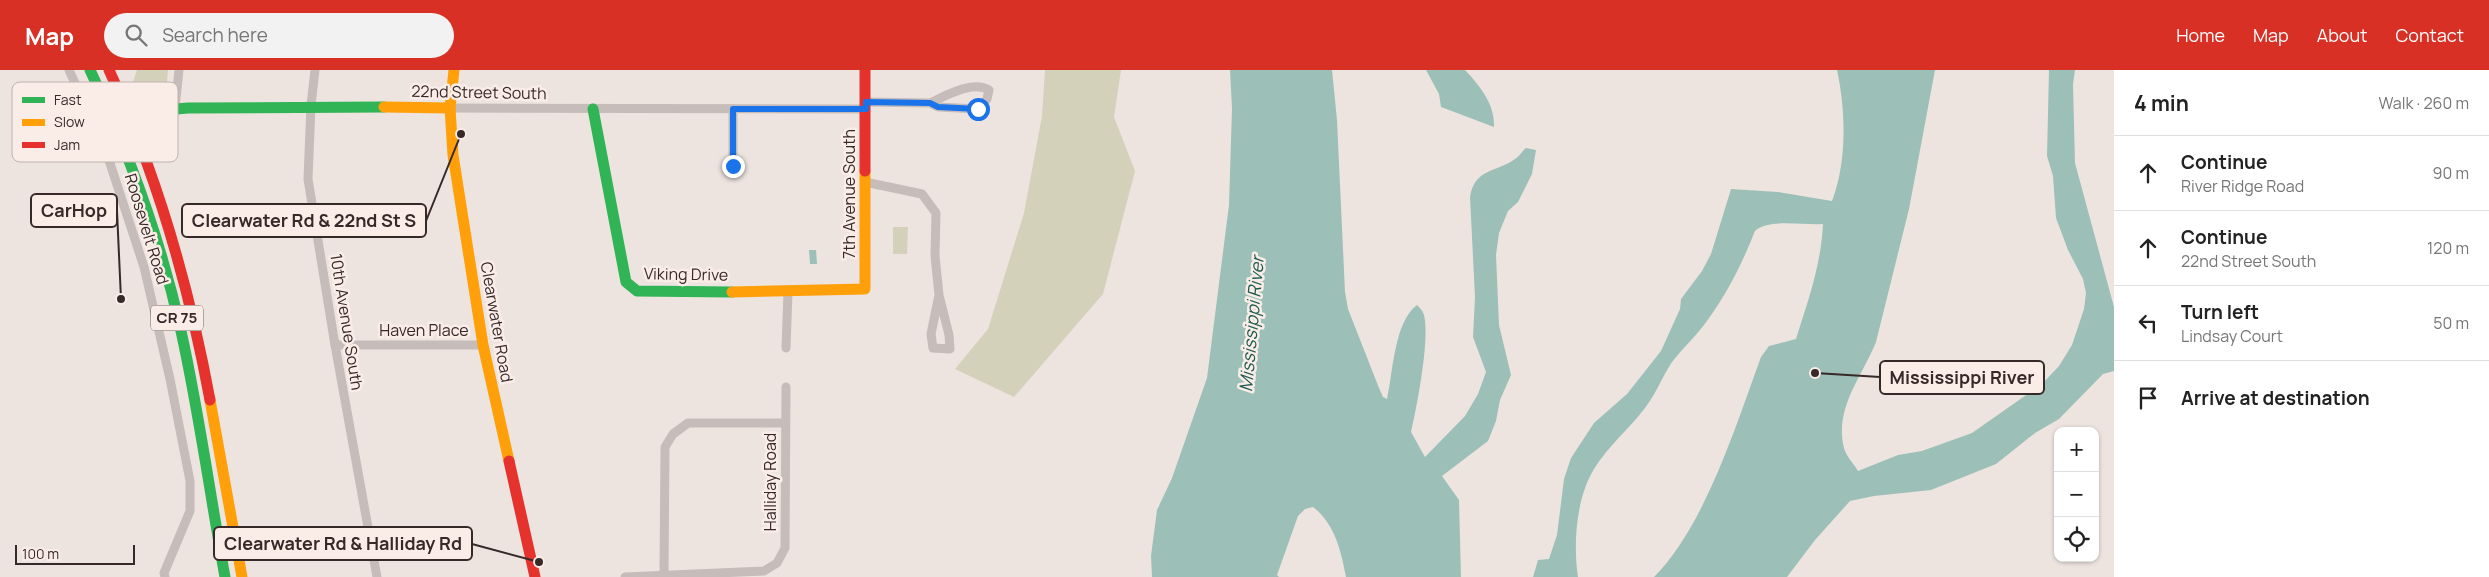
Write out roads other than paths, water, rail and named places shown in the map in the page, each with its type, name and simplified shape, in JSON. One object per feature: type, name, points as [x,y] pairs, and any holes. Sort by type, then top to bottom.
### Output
[{"type":"street","name":"Roosevelt Road","points":[[69,70],[74,82]]},
{"type":"street","name":"Roosevelt Road","points":[[90,70],[96,82]]},
{"type":"street","name":"Roosevelt Road","points":[[109,70],[114,82]]},
{"type":"street","name":"10th Avenue South","points":[[315,70],[311,105],[308,179],[335,345],[377,577]]},
{"type":"street","name":"Clearwater Road","points":[[454,70],[450,108],[453,155],[483,345],[535,577]]},
{"type":"street","name":"7th Avenue South","points":[[865,289],[866,70]]},
{"type":"street","points":[[982,88],[989,90],[987,99],[978,109],[938,107],[930,103],[966,89],[982,88]]},
{"type":"street","name":"22nd Street South","points":[[178,108],[311,105],[450,108],[733,109],[930,103]]},
{"type":"street","name":"Viking Drive","points":[[593,109],[626,282],[637,291],[788,292],[865,289]]},
{"type":"street","points":[[733,109],[733,166]]},
{"type":"street","name":"Roosevelt Road","points":[[109,162],[144,266],[170,379],[190,481],[190,511],[174,545],[164,573],[165,577]]},
{"type":"street","name":"Roosevelt Road","points":[[128,162],[148,217],[181,330],[225,577]]},
{"type":"street","name":"Roosevelt Road","points":[[146,162],[163,210],[197,330],[242,577]]},
{"type":"street","points":[[865,182],[922,194],[936,214],[935,256],[939,296],[949,336],[950,350],[933,348],[931,334],[939,296]]},
{"type":"street","points":[[786,348],[788,292]]},
{"type":"street","name":"Haven Place","points":[[335,345],[483,345]]},
{"type":"street","points":[[785,423],[786,387]]},
{"type":"street","name":"Halliday Road","points":[[625,577],[764,571],[776,563],[785,548],[785,423],[688,423],[673,434],[665,447],[664,575]]},
{"type":"water","points":[[1230,70],[1332,70],[1337,120],[1345,292],[1348,309],[1379,388],[1383,397],[1387,399],[1403,323],[1417,305],[1423,312],[1425,326],[1424,356],[1411,432],[1425,457],[1465,416],[1478,394],[1486,372],[1473,337],[1475,297],[1470,197],[1473,188],[1481,176],[1515,159],[1526,148],[1536,150],[1532,174],[1518,202],[1508,211],[1499,233],[1496,255],[1499,325],[1511,375],[1500,400],[1496,421],[1488,441],[1442,476],[1459,500],[1461,577],[1346,577],[1342,557],[1332,530],[1327,521],[1313,507],[1305,509],[1298,516],[1277,575],[1279,577],[1152,577],[1151,556],[1157,510],[1172,478],[1207,378],[1229,205],[1232,109]]},
{"type":"water","points":[[1426,70],[1465,70],[1486,96],[1492,111],[1494,127],[1441,107],[1439,94]]},
{"type":"water","points":[[1837,70],[1935,70],[1909,209],[1876,342],[1851,393],[1843,419],[1844,448],[1858,471],[1898,455],[1922,451],[1972,433],[2042,384],[2059,366],[2072,345],[2084,309],[2086,293],[2083,279],[2068,250],[2056,218],[2053,176],[2047,156],[2049,70],[2075,70],[2073,84],[2075,163],[2114,307],[2114,371],[2103,374],[2059,419],[2035,433],[1996,464],[1931,490],[1874,496],[1850,501],[1815,540],[1787,577],[1654,577],[1672,556],[1689,531],[1704,503],[1730,443],[1761,357],[1769,346],[1796,339],[1805,311],[1820,254],[1823,224],[1787,223],[1761,227],[1755,231],[1733,280],[1712,314],[1672,362],[1645,408],[1594,469],[1583,494],[1577,522],[1576,551],[1578,577],[1533,577],[1538,560],[1549,559],[1557,535],[1564,479],[1571,458],[1594,423],[1627,394],[1661,351],[1680,309],[1681,299],[1702,271],[1711,254],[1731,189],[1778,192],[1832,201],[1840,170],[1844,136],[1842,102]]},
{"type":"water","points":[[809,250],[816,250],[817,264],[810,264]]},
{"type":"place","name":"Clearwater Rd & 22nd St S","points":[[461,134]]},
{"type":"place","name":"CarHop","points":[[121,299]]},
{"type":"place","name":"Mississippi River","points":[[1815,373]]},
{"type":"place","name":"Clearwater Rd & Halliday Rd","points":[[539,562]]}]
